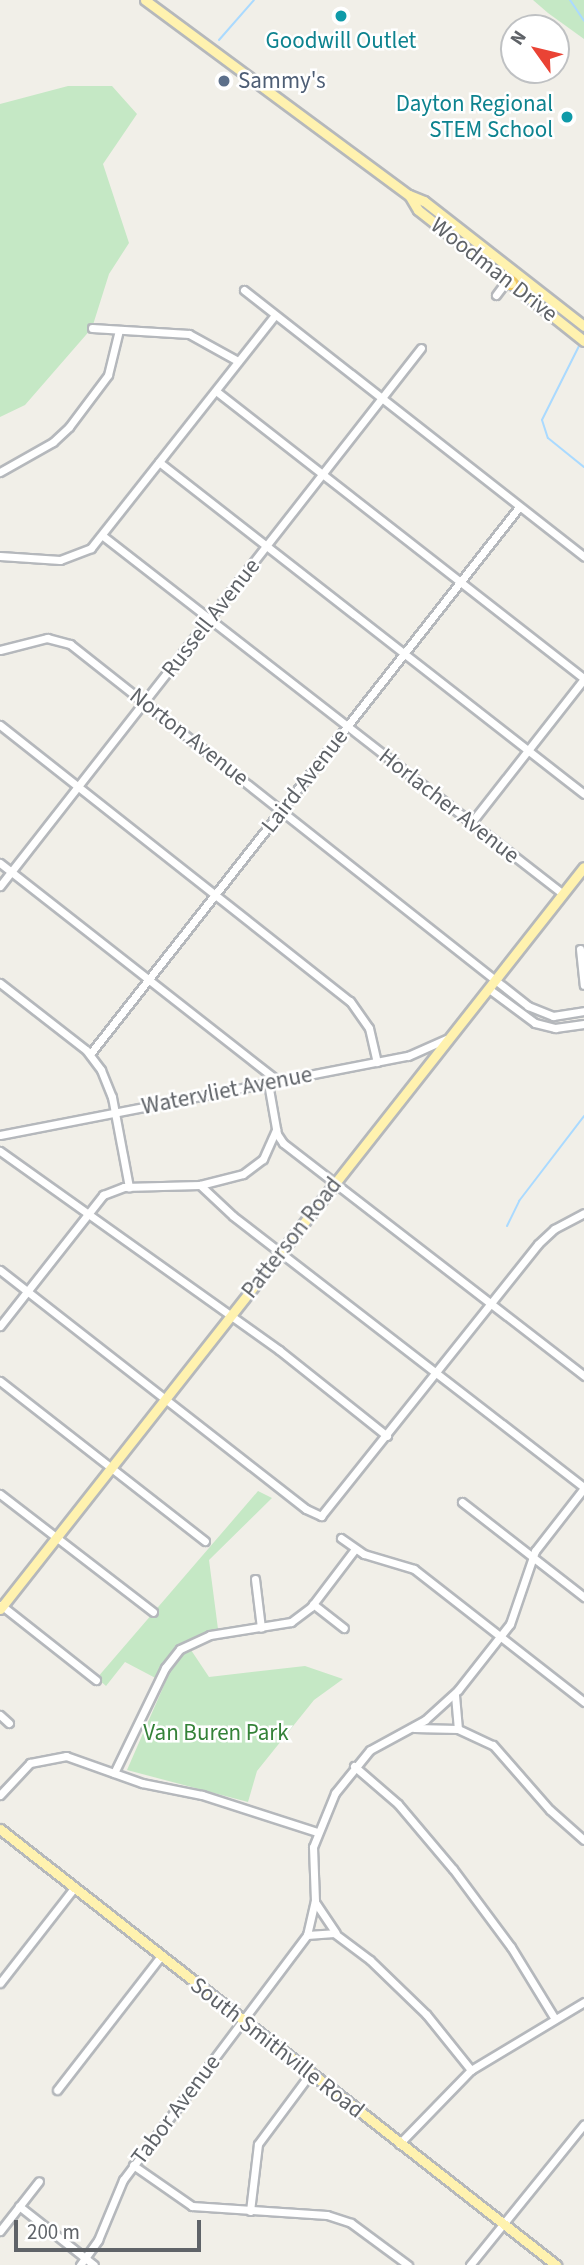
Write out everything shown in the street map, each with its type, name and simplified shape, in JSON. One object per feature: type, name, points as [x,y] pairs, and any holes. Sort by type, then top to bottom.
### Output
[{"type":"main road","name":"Woodman Drive","points":[[145,0],[409,195],[507,280],[583,334]]},
{"type":"main road","name":"Woodman Drive","points":[[440,221],[553,300],[583,334]]},
{"type":"main road","name":"Patterson Road","points":[[1,1607],[584,867]]},
{"type":"main road","name":"South Smithville Road","points":[[0,1829],[556,2265]]},
{"type":"street","points":[[496,295],[513,271]]},
{"type":"street","points":[[244,290],[584,557]]},
{"type":"street","points":[[0,556],[71,559],[84,554],[103,536],[274,316]]},
{"type":"street","points":[[92,328],[189,334],[238,361]]},
{"type":"street","points":[[0,472],[53,442],[69,427],[108,375],[119,330]]},
{"type":"street","name":"Russell Avenue","points":[[0,886],[421,348]]},
{"type":"street","points":[[216,391],[584,679],[471,823]]},
{"type":"street","points":[[159,463],[584,794]]},
{"type":"street","name":"Laird Avenue","points":[[90,1054],[519,507]]},
{"type":"street","name":"Horlacher Avenue","points":[[103,536],[563,894]]},
{"type":"street","name":"Norton Avenue","points":[[0,650],[47,638],[62,640],[541,1014],[584,1011]]},
{"type":"street","points":[[0,725],[350,1001],[369,1028],[377,1062]]},
{"type":"street","points":[[0,863],[278,1081]]},
{"type":"street","points":[[580,948],[584,985]]},
{"type":"street","points":[[0,983],[90,1054],[108,1086],[129,1187]]},
{"type":"street","points":[[489,989],[535,1023],[555,1028],[584,1024]]},
{"type":"street","name":"Watervliet Avenue","points":[[0,1135],[377,1062],[419,1052],[450,1036]]},
{"type":"street","points":[[268,1083],[276,1130],[283,1143],[584,1376]]},
{"type":"street","points":[[0,1326],[108,1192],[129,1187],[200,1185],[251,1170],[269,1150],[276,1130]]},
{"type":"street","points":[[0,1151],[231,1316],[387,1436]]},
{"type":"street","points":[[200,1185],[281,1252],[584,1487]]},
{"type":"street","points":[[0,1270],[306,1509],[321,1516],[546,1236],[584,1213]]},
{"type":"street","points":[[0,1381],[205,1541]]},
{"type":"street","name":"Tabor Avenue","points":[[83,2262],[133,2165],[307,1935],[315,1902],[312,1856],[317,1832],[354,1766],[379,1742],[435,1713],[456,1693],[500,1637],[520,1605],[533,1556],[584,1487]]},
{"type":"street","points":[[0,1494],[153,1612]]},
{"type":"street","points":[[462,1502],[584,1597]]},
{"type":"street","points":[[341,1538],[355,1549],[414,1569],[584,1702]]},
{"type":"street","points":[[114,1773],[164,1668],[180,1649],[210,1635],[290,1622],[313,1604],[355,1549]]},
{"type":"street","points":[[255,1579],[261,1628]]},
{"type":"street","points":[[313,1604],[344,1628]]},
{"type":"street","points":[[1,1607],[96,1680]]},
{"type":"street","points":[[456,1693],[452,1708],[458,1729]]},
{"type":"street","points":[[0,1716],[9,1723]]},
{"type":"street","points":[[406,1729],[458,1729],[501,1752],[550,1810],[584,1840]]},
{"type":"street","points":[[0,1795],[23,1768],[47,1756],[75,1758],[114,1773],[317,1832]]},
{"type":"street","points":[[354,1766],[398,1804],[453,1869],[505,1938],[555,2019]]},
{"type":"street","points":[[0,1983],[74,1888]]},
{"type":"street","points":[[315,1902],[339,1936],[413,2001],[471,2070]]},
{"type":"street","points":[[307,1935],[339,1936]]},
{"type":"street","points":[[57,2090],[160,1956]]},
{"type":"street","points":[[399,2144],[471,2070],[584,2002]]},
{"type":"street","points":[[250,2211],[258,2144],[310,2074]]},
{"type":"street","points":[[470,2265],[584,2124]]},
{"type":"street","points":[[133,2165],[192,2206],[339,2218],[364,2231],[408,2265]]},
{"type":"street","points":[[0,2231],[39,2181]]},
{"type":"street","points":[[19,2206],[83,2262],[94,2265]]},
{"type":"green space","points":[[533,0],[584,0],[584,39],[570,29],[570,14],[548,13]]},
{"type":"green space","points":[[68,86],[112,86],[137,114],[103,164],[129,243],[109,274],[92,328],[25,405],[0,417],[0,104]]},
{"type":"green space","name":"Van Buren Park","points":[[258,1491],[272,1498],[209,1560],[218,1629],[185,1641],[209,1677],[305,1666],[343,1679],[314,1700],[257,1771],[248,1802],[127,1770],[165,1683],[125,1662],[106,1686],[97,1678]]},
{"type":"waterway","points":[[219,40],[254,0]]},
{"type":"waterway","points":[[570,0],[584,21]]},
{"type":"waterway","points":[[581,342],[542,420],[548,438],[584,467]]},
{"type":"waterway","points":[[507,1226],[519,1201],[584,1116]]},
{"type":"place","name":"Goodwill Outlet","points":[[341,16]]},
{"type":"place","name":"Sammy's","points":[[224,81]]},
{"type":"place","name":"Dayton Regional STEM School","points":[[567,117]]}]
